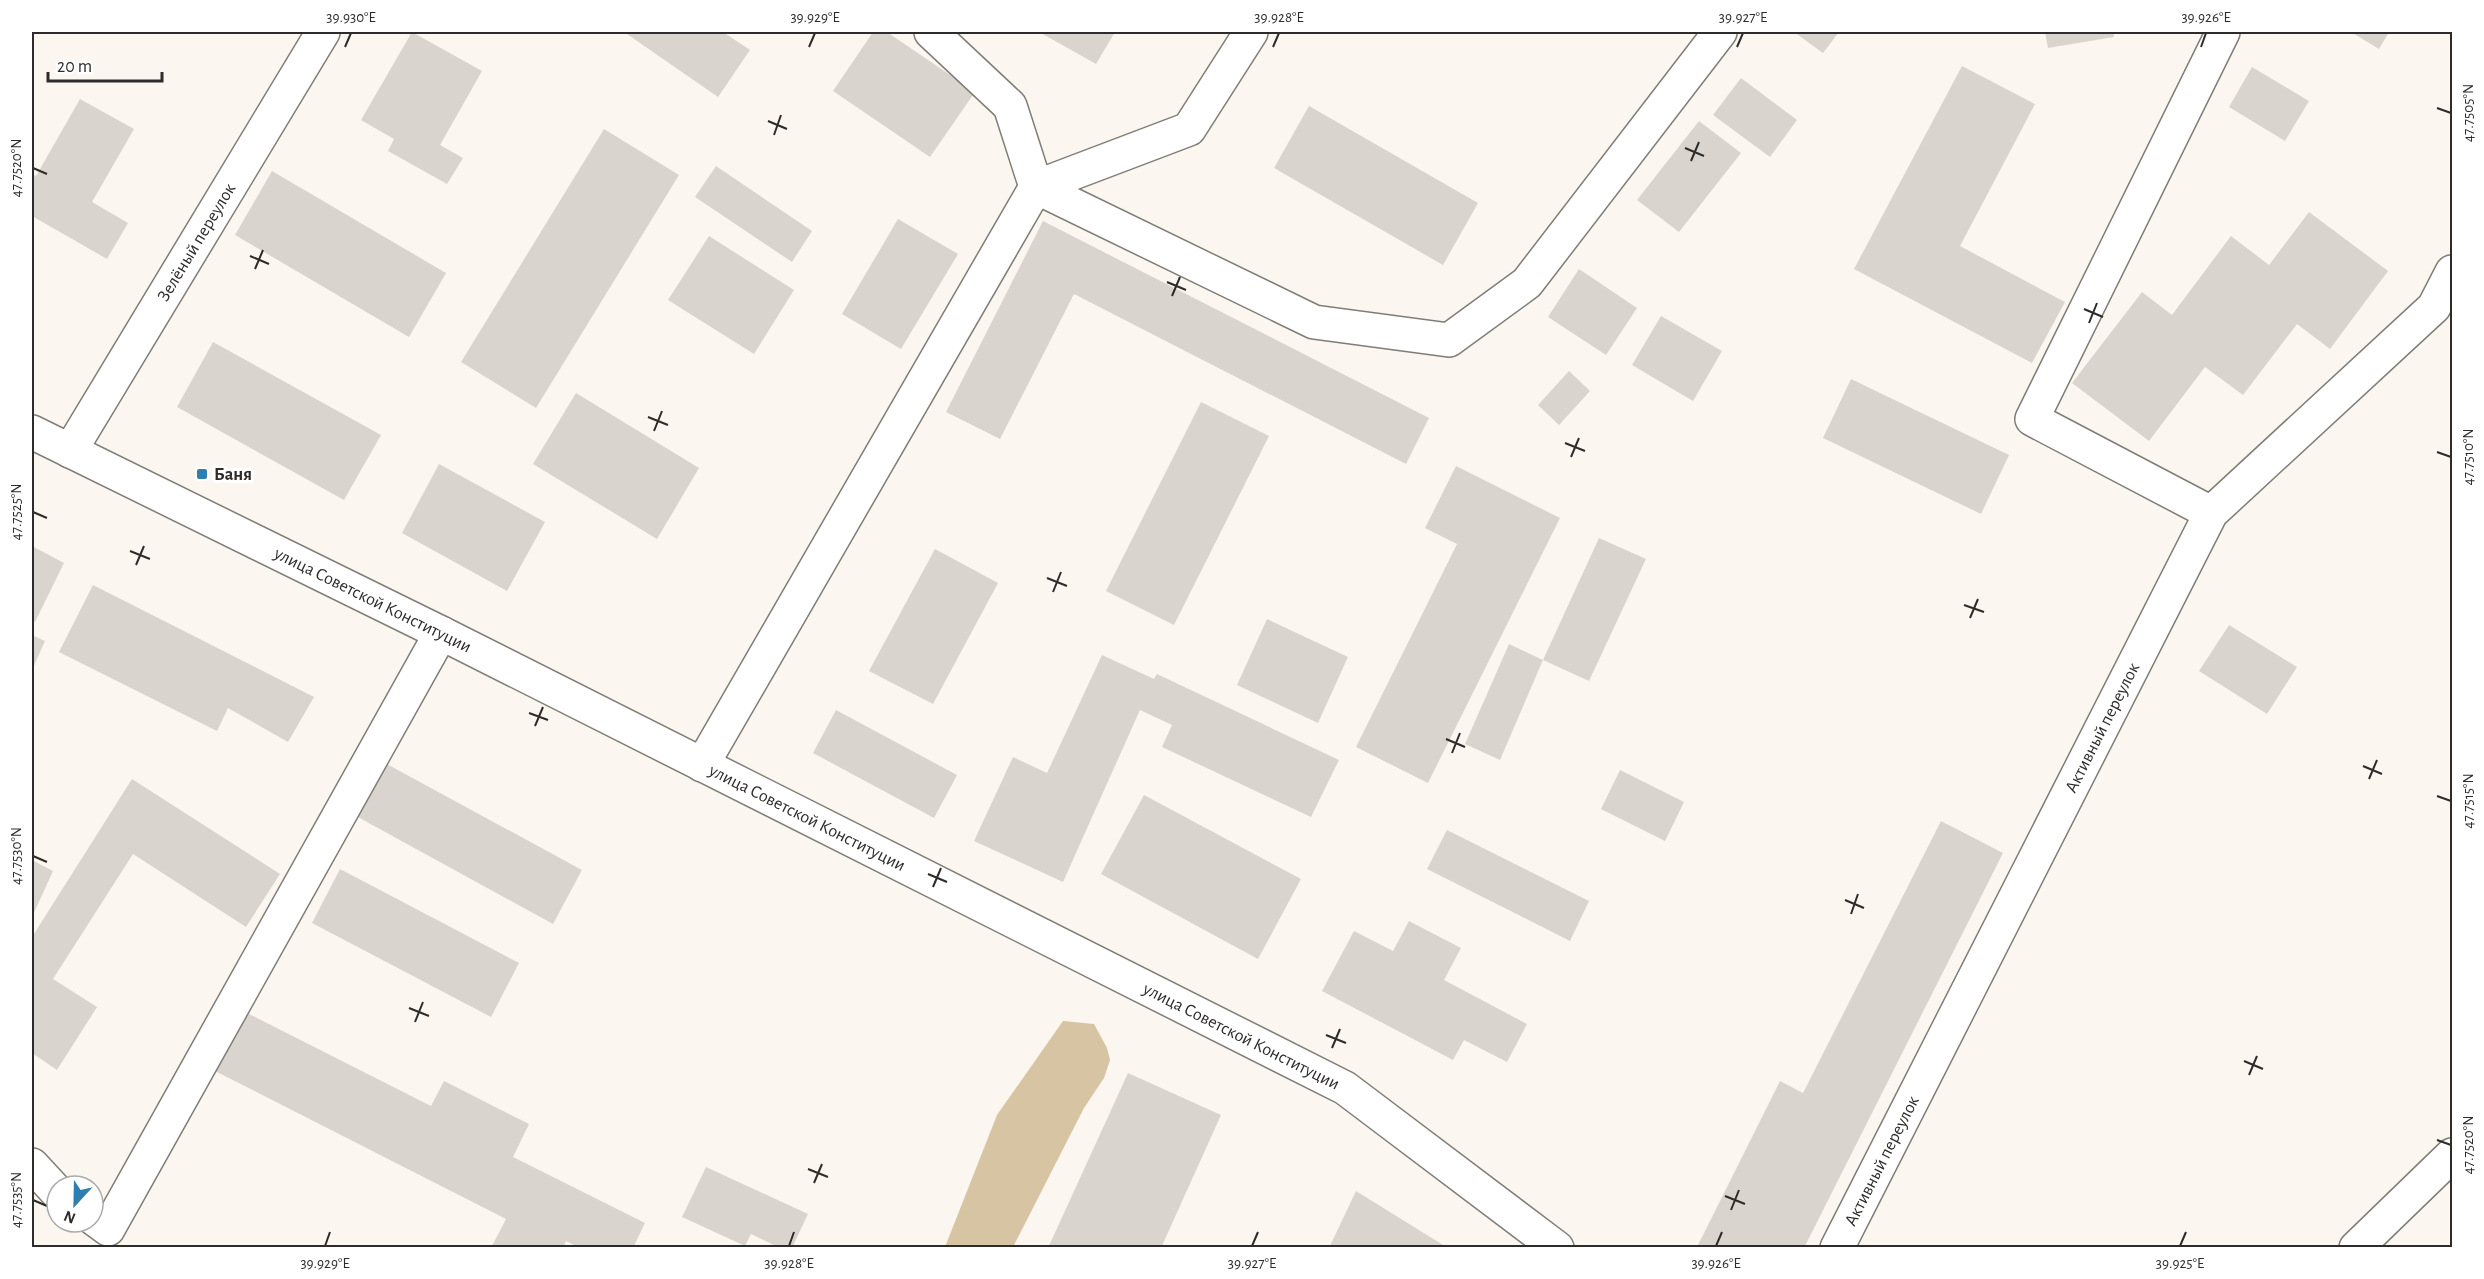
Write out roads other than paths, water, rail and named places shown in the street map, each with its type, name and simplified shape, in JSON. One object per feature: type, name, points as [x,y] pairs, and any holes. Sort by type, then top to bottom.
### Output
[{"type":"street","name":"Зелёный переулок","points":[[70,451],[323,32]]},
{"type":"street","points":[[931,32],[1010,106],[1036,187],[1314,322],[1449,339],[1527,283],[1720,32]]},
{"type":"street","points":[[702,765],[1036,187],[1190,129],[1251,32]]},
{"type":"street","points":[[2211,513],[2032,419],[2223,32]]},
{"type":"street","name":"Активный переулок","points":[[1837,1248],[2211,513],[2434,307],[2452,273]]},
{"type":"street","name":"улица Советской Конституции","points":[[32,432],[441,633],[1345,1088],[1557,1248]]},
{"type":"street","points":[[105,1227],[108,1229],[441,633]]},
{"type":"street","points":[[2356,1248],[2452,1155]]},
{"type":"street","points":[[32,1165],[45,1179]]},
{"type":"place","name":"Баня","points":[[202,474]]}]
